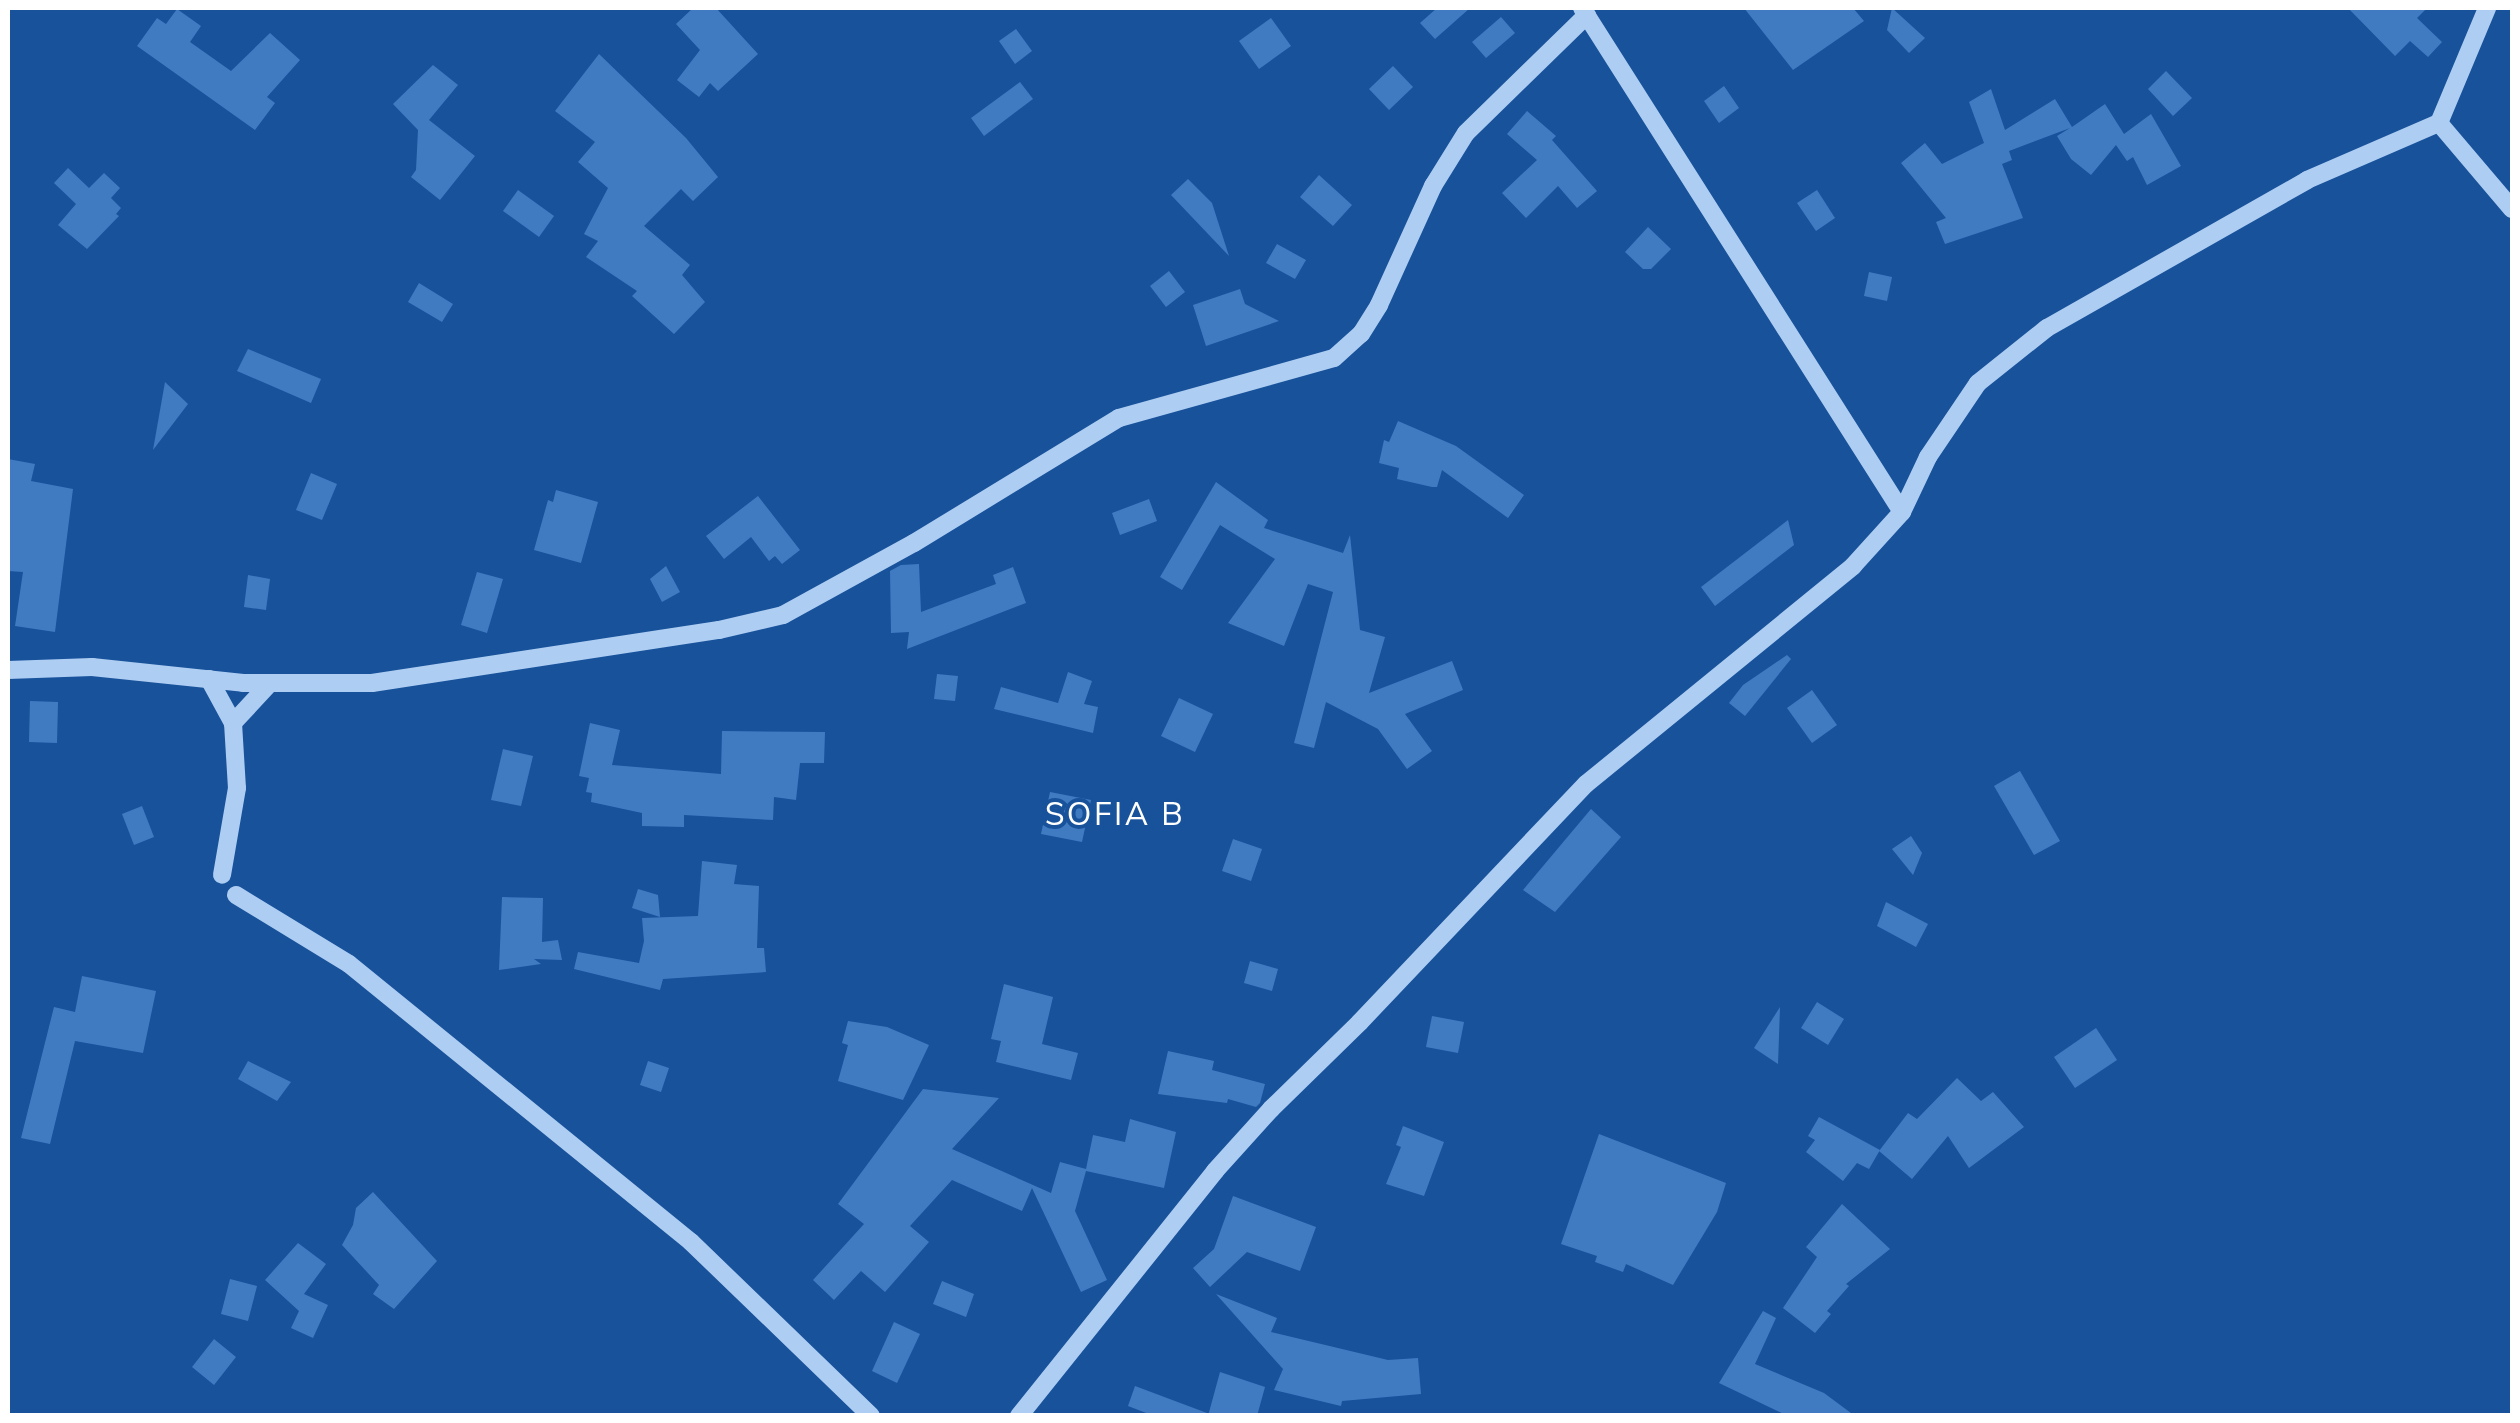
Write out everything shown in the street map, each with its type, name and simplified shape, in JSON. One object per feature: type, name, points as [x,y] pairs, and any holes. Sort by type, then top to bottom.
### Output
[{"type":"street","points":[[1018,1416],[1226,1158],[1586,784],[1853,566],[1902,512],[1928,456],[1978,383],[2047,328],[2307,180],[2439,122],[2487,8]]},
{"type":"street","points":[[8,670],[92,668],[270,683],[372,684],[719,630],[783,615],[914,543],[1118,418],[1334,358],[1361,334],[1380,305],[1433,186],[1466,133],[1584,11],[1902,512]]},
{"type":"street","points":[[2439,122],[2512,209]]},
{"type":"street","points":[[210,679],[233,723],[237,788],[222,875]]},
{"type":"street","points":[[233,723],[270,683]]},
{"type":"street","points":[[236,895],[349,964],[676,1230],[871,1416]]},
{"type":"building","points":[[693,8],[716,8],[758,54],[718,91],[710,83],[699,97],[677,80],[700,50],[676,24]]},
{"type":"building","points":[[1437,8],[1470,8],[1435,39],[1420,23]]},
{"type":"building","points":[[1744,8],[1853,8],[1864,21],[1793,70]]},
{"type":"building","points":[[1892,8],[1925,38],[1909,53],[1887,30]]},
{"type":"building","points":[[2348,8],[2427,8],[2417,18],[2442,42],[2428,57],[2410,41],[2395,56]]},
{"type":"building","points":[[177,9],[201,26],[190,42],[231,71],[270,33],[300,60],[267,97],[275,103],[255,130],[137,46],[157,18],[166,24]]},
{"type":"building","points":[[1501,17],[1515,33],[1486,58],[1472,42]]},
{"type":"building","points":[[1271,18],[1291,46],[1259,69],[1239,41]]},
{"type":"building","points":[[1016,29],[1032,51],[1015,64],[999,41]]},
{"type":"building","points":[[599,54],[686,138],[718,177],[693,201],[681,189],[644,226],[690,265],[682,275],[705,302],[674,334],[632,296],[637,291],[586,257],[598,241],[584,234],[608,188],[578,162],[595,142],[555,111]]},
{"type":"building","points":[[433,65],[458,85],[429,120],[475,156],[440,200],[411,177],[416,170],[418,130],[393,104]]},
{"type":"building","points":[[1393,66],[1413,87],[1389,110],[1369,89]]},
{"type":"building","points":[[2166,71],[2192,98],[2173,116],[2148,89]]},
{"type":"building","points":[[1020,82],[1033,99],[984,136],[971,118]]},
{"type":"building","points":[[1724,86],[1739,108],[1719,123],[1704,101]]},
{"type":"building","points":[[1991,89],[2005,130],[2055,99],[2072,127],[2105,104],[2124,134],[2151,114],[2181,166],[2147,185],[2133,157],[2127,161],[2116,145],[2091,175],[2071,159],[2057,136],[2070,128],[2009,151],[2012,160],[2002,164],[2023,218],[1945,244],[1936,222],[1946,218],[1901,163],[1925,143],[1942,164],[1984,143],[1969,102]]},
{"type":"building","points":[[1527,111],[1556,136],[1552,140],[1597,191],[1577,208],[1558,186],[1526,218],[1502,193],[1537,160],[1507,134]]},
{"type":"building","points":[[68,168],[89,188],[104,173],[120,188],[111,198],[121,208],[116,214],[119,216],[87,249],[58,225],[76,204],[54,183]]},
{"type":"building","points":[[1319,175],[1352,205],[1333,226],[1300,197]]},
{"type":"building","points":[[1188,179],[1212,203],[1229,256],[1171,195]]},
{"type":"building","points":[[518,190],[554,216],[539,237],[503,211]]},
{"type":"building","points":[[1817,190],[1835,218],[1816,231],[1797,203]]},
{"type":"building","points":[[1648,227],[1671,249],[1651,269],[1643,269],[1625,252]]},
{"type":"building","points":[[1277,244],[1306,260],[1295,279],[1266,263]]},
{"type":"building","points":[[1169,271],[1185,292],[1166,307],[1150,286]]},
{"type":"building","points":[[1869,272],[1892,277],[1887,301],[1864,296]]},
{"type":"building","points":[[419,283],[453,304],[442,322],[408,302]]},
{"type":"building","points":[[1240,289],[1245,304],[1279,321],[1206,346],[1193,305]]},
{"type":"building","points":[[248,349],[321,379],[311,403],[237,371]]},
{"type":"building","points":[[165,382],[188,404],[153,450]]},
{"type":"building","points":[[1398,421],[1456,446],[1524,495],[1508,518],[1442,470],[1437,487],[1397,479],[1399,468],[1379,463],[1384,440],[1389,442]]},
{"type":"building","points":[[8,459],[35,464],[31,481],[73,489],[55,632],[15,626],[23,572],[8,571]]},
{"type":"building","points":[[311,473],[337,484],[322,520],[296,510]]},
{"type":"building","points":[[1216,482],[1268,520],[1264,528],[1343,553],[1350,535],[1360,630],[1385,637],[1369,693],[1452,661],[1463,690],[1405,714],[1432,751],[1407,769],[1378,729],[1326,702],[1314,748],[1294,743],[1333,592],[1308,584],[1284,646],[1228,623],[1275,559],[1220,525],[1182,590],[1160,577]]},
{"type":"building","points":[[556,490],[598,502],[581,563],[534,550],[548,500],[553,502]]},
{"type":"building","points":[[758,496],[800,550],[782,564],[775,556],[769,561],[751,537],[724,559],[706,536]]},
{"type":"building","points":[[1149,499],[1157,521],[1120,535],[1112,513]]},
{"type":"building","points":[[1788,520],[1794,545],[1715,606],[1701,587]]},
{"type":"building","points":[[919,564],[921,612],[996,584],[993,575],[1013,567],[1026,603],[907,649],[909,632],[891,633],[890,571],[901,565]]},
{"type":"building","points":[[666,566],[680,592],[662,602],[650,579]]},
{"type":"building","points":[[477,572],[503,579],[487,633],[461,625]]},
{"type":"building","points":[[248,575],[270,579],[266,610],[244,607]]},
{"type":"building","points":[[1787,655],[1791,659],[1745,716],[1729,703],[1743,685]]},
{"type":"building","points":[[1068,672],[1092,681],[1084,704],[1098,707],[1093,733],[994,709],[1001,687],[1058,703]]},
{"type":"building","points":[[937,674],[958,676],[955,701],[934,699]]},
{"type":"building","points":[[1812,690],[1837,725],[1812,743],[1787,708]]},
{"type":"building","points":[[1179,698],[1213,714],[1195,752],[1161,736]]},
{"type":"building","points":[[30,701],[58,702],[57,743],[29,742]]},
{"type":"building","points":[[590,723],[620,730],[612,765],[721,774],[722,731],[825,732],[824,763],[800,763],[796,800],[774,797],[773,820],[684,815],[684,827],[642,826],[642,813],[591,802],[592,793],[586,792],[589,778],[579,776]]},
{"type":"building","points":[[503,749],[533,756],[521,806],[491,800]]},
{"type":"building","points":[[2020,771],[2060,841],[2034,855],[1994,786]]},
{"type":"building","points":[[1050,792],[1091,800],[1082,842],[1041,834]]},
{"type":"building","points":[[142,806],[154,837],[134,845],[122,814]]},
{"type":"building","points":[[1591,809],[1621,837],[1555,912],[1523,890]]},
{"type":"building","points":[[1911,836],[1922,853],[1913,875],[1892,849]]},
{"type":"building","points":[[1233,839],[1262,849],[1251,881],[1222,871]]},
{"type":"building","points":[[702,861],[737,865],[734,884],[759,886],[757,948],[764,948],[766,972],[663,979],[660,990],[574,969],[578,952],[639,963],[644,941],[642,918],[698,916]]},
{"type":"building","points":[[638,889],[658,895],[660,917],[632,908]]},
{"type":"building","points":[[502,897],[543,898],[542,942],[558,940],[562,960],[534,959],[541,964],[499,970]]},
{"type":"building","points":[[1886,902],[1928,924],[1916,947],[1877,926]]},
{"type":"building","points":[[1250,961],[1278,969],[1272,991],[1244,983]]},
{"type":"building","points":[[82,976],[156,991],[143,1053],[75,1041],[50,1144],[21,1138],[54,1007],[75,1012]]},
{"type":"building","points":[[1004,984],[1053,997],[1042,1044],[1078,1053],[1071,1080],[996,1062],[1001,1041],[991,1039]]},
{"type":"building","points":[[1817,1002],[1844,1019],[1828,1045],[1801,1028]]},
{"type":"building","points":[[1780,1007],[1778,1064],[1754,1048]]},
{"type":"building","points":[[1432,1016],[1464,1022],[1458,1053],[1426,1047]]},
{"type":"building","points":[[848,1021],[887,1027],[929,1045],[903,1100],[838,1081],[848,1045],[842,1043]]},
{"type":"building","points":[[2096,1028],[2117,1060],[2075,1088],[2054,1057]]},
{"type":"building","points":[[1168,1051],[1214,1061],[1212,1070],[1265,1084],[1260,1103],[1256,1107],[1228,1099],[1227,1103],[1158,1094]]},
{"type":"building","points":[[248,1061],[291,1082],[277,1101],[238,1079]]},
{"type":"building","points":[[648,1061],[669,1068],[661,1092],[640,1085]]},
{"type":"building","points":[[1957,1078],[1981,1101],[1993,1092],[2024,1127],[1969,1168],[1948,1136],[1912,1179],[1879,1151],[1908,1113],[1917,1119]]},
{"type":"building","points":[[923,1089],[999,1098],[952,1149],[1051,1193],[1060,1162],[1086,1169],[1093,1135],[1125,1142],[1130,1119],[1176,1132],[1164,1188],[1086,1171],[1075,1211],[1107,1280],[1081,1292],[1032,1188],[1022,1211],[952,1180],[910,1226],[929,1242],[885,1292],[861,1271],[834,1300],[813,1280],[864,1224],[838,1204]]},
{"type":"building","points":[[1819,1117],[1880,1150],[1869,1169],[1857,1163],[1843,1181],[1806,1152],[1815,1140],[1808,1136]]},
{"type":"building","points":[[1403,1126],[1444,1142],[1424,1196],[1386,1184],[1401,1147],[1396,1145]]},
{"type":"building","points":[[1599,1134],[1726,1183],[1717,1212],[1673,1285],[1626,1264],[1623,1272],[1595,1262],[1597,1256],[1561,1244]]},
{"type":"building","points":[[373,1192],[437,1261],[394,1309],[373,1294],[379,1285],[342,1245],[353,1225],[356,1208]]},
{"type":"building","points":[[1233,1196],[1316,1227],[1300,1271],[1247,1252],[1210,1287],[1193,1268],[1214,1249]]},
{"type":"building","points":[[1842,1204],[1890,1249],[1846,1284],[1849,1286],[1827,1311],[1831,1314],[1815,1333],[1783,1308],[1817,1257],[1806,1247]]},
{"type":"building","points":[[298,1243],[326,1264],[304,1294],[328,1305],[313,1338],[291,1328],[299,1311],[265,1280]]},
{"type":"building","points":[[230,1279],[257,1286],[248,1321],[221,1314]]},
{"type":"building","points":[[942,1281],[974,1294],[966,1317],[933,1304]]},
{"type":"building","points":[[1216,1294],[1277,1318],[1271,1332],[1388,1360],[1418,1358],[1421,1394],[1342,1401],[1341,1406],[1274,1390],[1283,1369]]},
{"type":"building","points":[[1763,1311],[1776,1318],[1755,1364],[1824,1393],[1855,1416],[1788,1416],[1719,1383]]},
{"type":"building","points":[[894,1322],[920,1334],[897,1383],[872,1371]]},
{"type":"building","points":[[214,1339],[236,1357],[214,1385],[192,1367]]},
{"type":"building","points":[[1220,1372],[1265,1387],[1257,1416],[1208,1416]]},
{"type":"building","points":[[1135,1386],[1207,1416],[1154,1416],[1128,1406]]},
{"type":"district","name":"SOFIA B","points":[[1115,815]]}]
